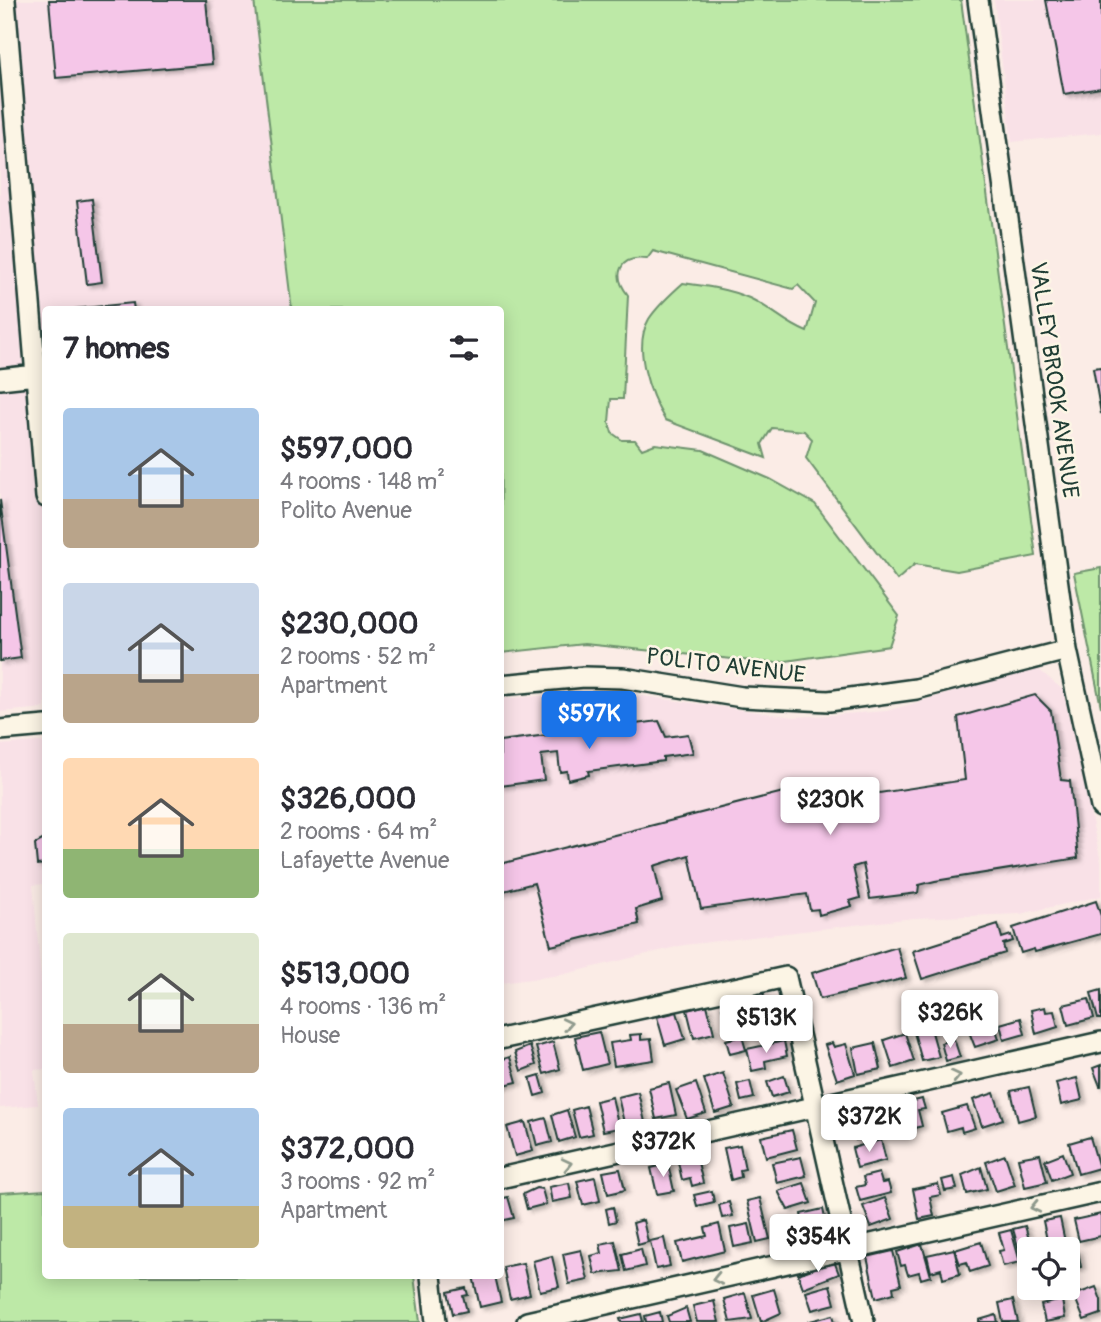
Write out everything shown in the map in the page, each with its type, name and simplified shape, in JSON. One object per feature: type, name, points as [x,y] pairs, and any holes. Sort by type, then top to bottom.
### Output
[{"type":"street","points":[[5,0],[42,448]]},
{"type":"street","name":"VALLEY BROOK AVENUE","points":[[978,0],[1067,650],[1101,807]]},
{"type":"street","points":[[0,379],[36,375]]},
{"type":"street","name":"POLITO AVENUE","points":[[504,685],[583,677],[624,678],[742,697],[829,701],[916,689],[1067,650]]},
{"type":"street","points":[[0,730],[42,726]]},
{"type":"street","points":[[504,1038],[786,977],[863,1322]]},
{"type":"street","points":[[504,1177],[1101,1042]]},
{"type":"street","points":[[527,1322],[1101,1192]]},
{"type":"street","points":[[431,1279],[436,1322]]},
{"type":"shaded area","points":[[15,0],[254,0],[292,306],[42,306],[42,708],[0,712],[0,38],[18,37]]},
{"type":"shaded area","points":[[994,0],[1101,0],[1101,133],[1012,142]]},
{"type":"shaded area","points":[[1037,668],[1063,690],[1101,862],[1101,896],[1020,914],[914,918],[684,945],[561,975],[504,983],[504,699],[606,691],[794,717],[887,711]]},
{"type":"shaded area","points":[[42,743],[42,884],[33,885],[42,988],[42,1069],[34,1070],[38,1105],[0,1108],[0,745]]},
{"type":"green space","points":[[254,0],[961,0],[1036,556],[957,571],[915,564],[897,580],[806,458],[812,439],[804,431],[772,428],[762,444],[766,458],[665,420],[649,385],[642,344],[649,319],[683,283],[725,290],[749,298],[807,332],[815,303],[798,285],[793,289],[653,251],[647,259],[630,260],[621,268],[620,280],[628,295],[623,399],[611,399],[609,422],[612,433],[622,440],[635,440],[642,449],[655,444],[703,450],[770,479],[815,504],[899,616],[889,646],[772,663],[584,644],[504,653],[504,306],[292,306]]},
{"type":"green space","points":[[1101,568],[1101,707],[1074,573]]},
{"type":"green space","points":[[42,1190],[42,1279],[414,1279],[420,1322],[0,1322],[0,1193]]},
{"type":"building","points":[[49,0],[206,0],[212,64],[56,78]]},
{"type":"building","points":[[1046,0],[1101,0],[1101,88],[1064,94]]},
{"type":"building","points":[[92,199],[102,282],[87,284],[77,201]]},
{"type":"building","points":[[133,303],[133,306],[104,306]]},
{"type":"building","points":[[1101,367],[1101,414],[1093,368]]},
{"type":"building","points":[[0,500],[21,658],[0,661]]},
{"type":"building","points":[[1035,695],[1051,711],[1061,780],[1070,781],[1078,858],[935,881],[919,885],[918,893],[870,899],[863,864],[853,867],[860,898],[850,901],[852,906],[819,915],[818,909],[810,910],[807,894],[701,909],[689,855],[654,866],[662,901],[636,909],[639,924],[551,946],[534,883],[504,891],[504,863],[803,787],[804,793],[820,802],[965,780],[958,717]]},
{"type":"building","points":[[659,721],[666,737],[688,734],[693,753],[663,757],[663,761],[588,771],[589,775],[568,780],[567,771],[560,772],[558,753],[541,755],[544,780],[504,785],[504,740]]},
{"type":"building","points":[[42,840],[42,864],[37,865],[35,844]]},
{"type":"building","points":[[1096,901],[1101,916],[1101,934],[1035,952],[1034,949],[1021,953],[1013,928]]},
{"type":"building","points":[[998,924],[1002,938],[1011,935],[1013,941],[1003,944],[1005,953],[922,979],[913,951]]},
{"type":"building","points":[[897,947],[906,978],[820,999],[812,973]]},
{"type":"building","points":[[1101,990],[1101,1019],[1098,1019],[1091,993]]},
{"type":"building","points":[[763,993],[772,1018],[731,1033],[722,1008]]},
{"type":"building","points":[[1089,999],[1094,1018],[1068,1025],[1063,1005]]},
{"type":"building","points":[[707,1005],[714,1033],[694,1038],[687,1010]]},
{"type":"building","points":[[1045,1007],[1046,1012],[1054,1011],[1058,1027],[1036,1034],[1031,1010]]},
{"type":"building","points":[[677,1012],[685,1039],[665,1045],[657,1017]]},
{"type":"building","points":[[1021,1018],[1025,1034],[1004,1040],[1000,1024]]},
{"type":"building","points":[[993,1020],[999,1039],[975,1047],[968,1029]]},
{"type":"building","points":[[930,1025],[939,1057],[922,1061],[913,1029]]},
{"type":"building","points":[[599,1032],[607,1064],[583,1070],[575,1037]]},
{"type":"building","points":[[905,1033],[914,1061],[893,1068],[884,1040]]},
{"type":"building","points":[[641,1034],[641,1040],[651,1039],[654,1060],[614,1066],[610,1043],[631,1040],[630,1035]]},
{"type":"building","points":[[742,1036],[746,1050],[730,1054],[726,1040]]},
{"type":"building","points":[[954,1039],[960,1057],[946,1061],[941,1043]]},
{"type":"building","points":[[784,1041],[787,1056],[765,1061],[766,1068],[752,1071],[747,1049]]},
{"type":"building","points":[[553,1042],[560,1069],[544,1074],[536,1047]]},
{"type":"building","points":[[832,1043],[834,1047],[846,1044],[855,1074],[837,1080],[825,1045]]},
{"type":"building","points":[[875,1043],[881,1069],[858,1074],[853,1048]]},
{"type":"building","points":[[530,1046],[536,1065],[521,1071],[515,1052]]},
{"type":"building","points":[[510,1057],[517,1082],[504,1085],[504,1059]]},
{"type":"building","points":[[1101,1065],[1101,1086],[1100,1086],[1093,1068]]},
{"type":"building","points":[[723,1073],[734,1107],[715,1113],[704,1079]]},
{"type":"building","points":[[540,1075],[545,1093],[535,1096],[530,1078]]},
{"type":"building","points":[[784,1076],[789,1092],[772,1097],[767,1082]]},
{"type":"building","points":[[1077,1078],[1082,1100],[1061,1105],[1056,1083]]},
{"type":"building","points":[[750,1081],[754,1098],[741,1101],[737,1084]]},
{"type":"building","points":[[669,1083],[676,1115],[656,1119],[649,1088]]},
{"type":"building","points":[[696,1083],[706,1113],[687,1119],[676,1090]]},
{"type":"building","points":[[1029,1087],[1036,1116],[1018,1121],[1011,1091]]},
{"type":"building","points":[[638,1092],[645,1122],[625,1127],[618,1097]]},
{"type":"building","points":[[994,1093],[1003,1119],[982,1126],[973,1100]]},
{"type":"building","points":[[612,1097],[619,1128],[603,1131],[596,1101]]},
{"type":"building","points":[[922,1099],[925,1109],[918,1110],[922,1126],[907,1130],[902,1114],[896,1115],[894,1106]]},
{"type":"building","points":[[586,1106],[593,1134],[579,1137],[572,1110]]},
{"type":"building","points":[[967,1106],[975,1128],[962,1132],[961,1127],[947,1131],[942,1113]]},
{"type":"building","points":[[567,1110],[575,1137],[559,1142],[552,1115]]},
{"type":"building","points":[[871,1114],[878,1133],[856,1140],[850,1121]]},
{"type":"building","points":[[546,1118],[552,1142],[537,1146],[531,1122]]},
{"type":"building","points":[[525,1122],[533,1151],[515,1156],[507,1127]]},
{"type":"building","points":[[792,1130],[797,1149],[766,1157],[761,1137]]},
{"type":"building","points":[[1090,1137],[1099,1168],[1078,1174],[1069,1143]]},
{"type":"building","points":[[881,1140],[886,1160],[857,1168],[852,1148]]},
{"type":"building","points":[[740,1145],[745,1169],[740,1170],[741,1177],[731,1180],[724,1148]]},
{"type":"building","points":[[685,1151],[686,1156],[696,1154],[703,1183],[692,1186],[690,1178],[682,1180],[676,1153]]},
{"type":"building","points":[[1063,1153],[1070,1173],[1052,1180],[1045,1160]]},
{"type":"building","points":[[1040,1154],[1047,1182],[1025,1187],[1018,1158]]},
{"type":"building","points":[[1005,1155],[1015,1185],[996,1191],[986,1162]]},
{"type":"building","points":[[801,1157],[806,1176],[777,1183],[772,1163]]},
{"type":"building","points":[[668,1164],[674,1191],[657,1194],[651,1168]]},
{"type":"building","points":[[981,1167],[987,1189],[967,1194],[962,1175]]},
{"type":"building","points":[[620,1169],[625,1190],[608,1194],[603,1172]]},
{"type":"building","points":[[879,1173],[882,1183],[888,1182],[891,1193],[860,1201],[856,1187],[865,1185],[863,1177]]},
{"type":"building","points":[[595,1177],[600,1201],[583,1205],[577,1181]]},
{"type":"building","points":[[954,1177],[957,1189],[945,1191],[942,1180]]},
{"type":"building","points":[[569,1183],[572,1198],[552,1202],[549,1187]]},
{"type":"building","points":[[804,1183],[811,1203],[788,1210],[778,1191]]},
{"type":"building","points":[[938,1184],[941,1195],[930,1197],[934,1216],[919,1219],[913,1189]]},
{"type":"building","points":[[536,1188],[542,1189],[546,1204],[527,1209],[523,1194]]},
{"type":"building","points":[[712,1191],[714,1202],[697,1206],[694,1195]]},
{"type":"building","points":[[508,1197],[514,1218],[504,1220],[504,1198]]},
{"type":"building","points":[[760,1198],[770,1239],[757,1242],[747,1201]]},
{"type":"building","points":[[885,1198],[893,1219],[871,1227],[863,1206]]},
{"type":"building","points":[[729,1202],[733,1216],[722,1218],[719,1205]]},
{"type":"building","points":[[613,1207],[616,1221],[609,1223],[606,1209]]},
{"type":"building","points":[[823,1209],[826,1223],[804,1228],[801,1214]]},
{"type":"building","points":[[1101,1214],[1101,1236],[1080,1241],[1074,1220]]},
{"type":"building","points":[[1060,1218],[1064,1237],[1046,1237],[1043,1221]]},
{"type":"building","points":[[643,1220],[648,1242],[638,1245],[633,1223]]},
{"type":"building","points":[[719,1224],[725,1251],[682,1262],[677,1243],[707,1236],[705,1228]]},
{"type":"building","points":[[749,1224],[753,1243],[734,1247],[730,1228]]},
{"type":"building","points":[[826,1224],[830,1239],[806,1244],[802,1229]]},
{"type":"building","points":[[1025,1226],[1028,1237],[1017,1237],[1017,1243],[1013,1229]]},
{"type":"building","points":[[1011,1230],[1017,1263],[1003,1266],[999,1251],[1004,1250],[999,1233]]},
{"type":"building","points":[[664,1238],[670,1266],[656,1269],[650,1241]]},
{"type":"building","points":[[615,1241],[622,1271],[595,1274],[591,1256],[602,1253],[600,1244]]},
{"type":"building","points":[[981,1242],[988,1266],[970,1272],[967,1262],[960,1264],[955,1250]]},
{"type":"building","points":[[922,1244],[931,1276],[921,1279],[919,1272],[908,1275],[905,1265],[901,1266],[897,1252]]},
{"type":"building","points":[[641,1249],[645,1266],[626,1271],[622,1254]]},
{"type":"building","points":[[954,1249],[960,1274],[943,1279],[941,1269],[931,1272],[927,1255]]},
{"type":"building","points":[[581,1250],[588,1280],[569,1284],[563,1254]]},
{"type":"building","points":[[893,1251],[901,1285],[893,1287],[894,1293],[876,1298],[867,1257]]},
{"type":"building","points":[[552,1256],[559,1287],[540,1291],[533,1261]]},
{"type":"building","points":[[834,1261],[839,1274],[803,1288],[798,1274]]},
{"type":"building","points":[[523,1263],[530,1294],[510,1299],[504,1267]]},
{"type":"building","points":[[474,1279],[496,1279],[501,1302],[480,1307]]},
{"type":"building","points":[[830,1285],[835,1304],[812,1310],[806,1292]]},
{"type":"building","points":[[1096,1287],[1101,1300],[1101,1314],[1084,1320],[1076,1300],[1080,1300],[1080,1293]]},
{"type":"building","points":[[466,1288],[468,1295],[463,1296],[467,1311],[453,1314],[448,1292]]},
{"type":"building","points":[[774,1289],[781,1313],[761,1322],[753,1295]]},
{"type":"building","points":[[745,1293],[752,1319],[730,1322],[724,1299]]},
{"type":"building","points":[[1013,1300],[1018,1322],[1003,1322],[999,1303]]},
{"type":"building","points":[[1062,1300],[1065,1318],[1045,1322],[1041,1305]]},
{"type":"building","points":[[714,1301],[719,1322],[697,1322],[693,1306]]},
{"type":"building","points":[[686,1308],[690,1322],[669,1322],[667,1316]]},
{"type":"building","points":[[660,1312],[662,1322],[646,1322],[645,1316]]},
{"type":"building","points":[[641,1314],[643,1322],[621,1322],[620,1319]]},
{"type":"building","points":[[833,1315],[835,1322],[810,1321]]},
{"type":"building","points":[[996,1315],[998,1322],[979,1322],[979,1320]]}]
